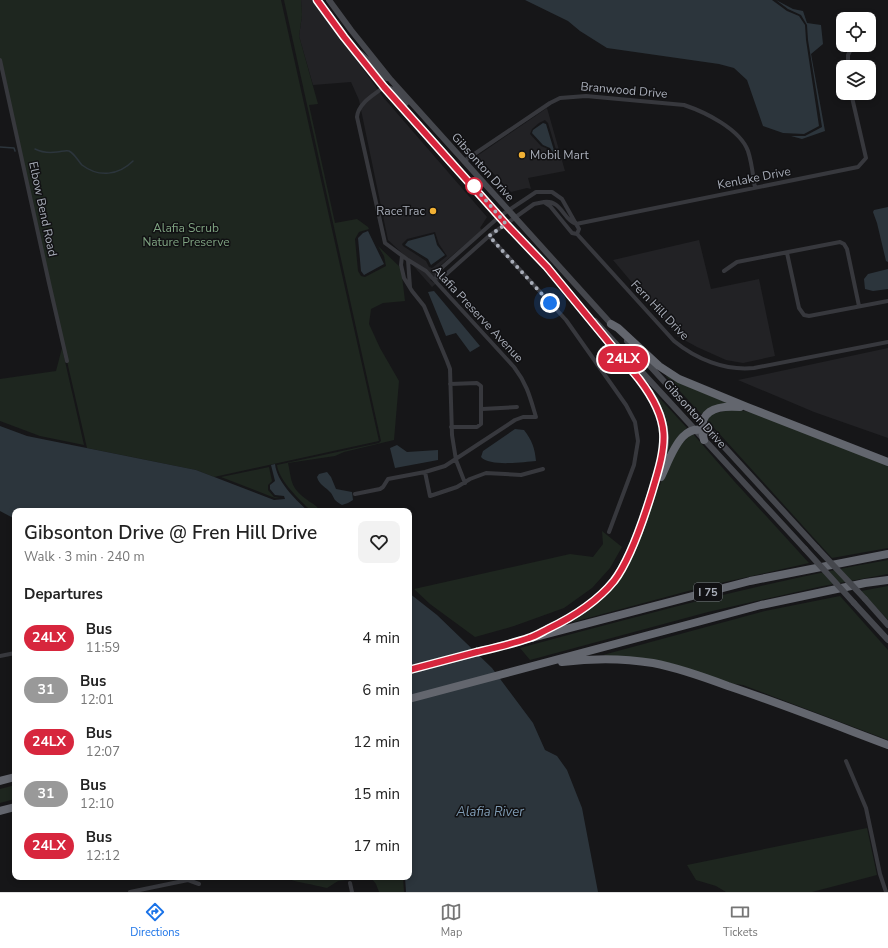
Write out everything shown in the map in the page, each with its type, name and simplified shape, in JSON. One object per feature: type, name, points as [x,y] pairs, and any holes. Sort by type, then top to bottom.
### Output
[{"type":"highway","points":[[531,638],[586,608],[614,580],[626,562],[649,501],[661,463],[665,439],[663,422],[657,406],[649,392],[547,267]]},
{"type":"highway","points":[[611,324],[618,328],[659,366],[679,379],[747,408],[888,462]]},
{"type":"highway","points":[[649,501],[677,444],[683,436],[699,427],[706,416],[715,409],[734,406],[747,408]]},
{"type":"highway","points":[[699,427],[712,434]]},
{"type":"highway","points":[[699,427],[704,440]]},
{"type":"highway","name":"I 75","points":[[412,669],[756,580],[888,554]]},
{"type":"highway","name":"I 75","points":[[412,698],[760,605],[864,583],[888,580]]},
{"type":"highway","points":[[539,664],[587,659],[608,659],[653,663],[677,668],[754,694],[888,745]]},
{"type":"highway","points":[[0,781],[12,778]]},
{"type":"highway","points":[[0,811],[12,807]]},
{"type":"main road","name":"Gibsonton Drive","points":[[317,0],[384,87],[506,224],[699,427]]},
{"type":"main road","name":"Gibsonton Drive","points":[[329,0],[391,80],[611,324],[699,427]]},
{"type":"main road","points":[[352,47],[367,58],[380,74],[391,80]]},
{"type":"main road","points":[[384,87],[393,90],[417,114],[431,125]]},
{"type":"main road","name":"Gibsonton Drive","points":[[712,434],[888,625]]},
{"type":"main road","name":"Gibsonton Drive","points":[[704,440],[888,640]]},
{"type":"street","name":"Elbow Bend Road","points":[[0,60],[67,362]]},
{"type":"street","name":"Alafia Preserve Avenue","points":[[384,87],[361,106],[357,117],[386,243],[402,256],[435,278],[523,378],[536,417],[523,417],[515,420],[456,460]]},
{"type":"street","name":"Branwood Drive","points":[[464,162],[555,100],[571,96],[586,96],[684,105],[699,110],[728,128],[741,139],[748,151],[755,188]]},
{"type":"street","name":"Kenlake Drive","points":[[576,224],[858,167],[866,158],[853,100]]},
{"type":"street","points":[[576,224],[572,222],[556,204],[549,202],[534,204],[489,236],[442,278],[435,278],[437,272],[500,216],[536,192],[552,192],[562,199],[576,224],[579,230],[577,234]]},
{"type":"street","name":"Fern Hill Drive","points":[[544,202],[550,206],[572,233],[577,234],[674,341],[694,355],[722,366],[738,369],[754,368],[888,342]]},
{"type":"street","points":[[489,236],[566,320],[626,405],[635,422],[638,441],[634,465],[609,532]]},
{"type":"street","points":[[724,271],[737,262],[840,242],[844,244],[847,249],[859,306]]},
{"type":"street","points":[[788,252],[799,308],[804,315],[809,316],[888,301]]},
{"type":"street","points":[[402,256],[404,278],[424,306],[450,369],[451,427],[456,460],[465,483]]},
{"type":"street","points":[[408,260],[410,288]]},
{"type":"street","points":[[450,384],[479,384],[481,389],[482,409],[482,421],[479,426],[451,427]]},
{"type":"street","points":[[482,409],[517,407]]},
{"type":"street","points":[[355,494],[380,489],[386,484],[388,479],[425,472],[445,466],[456,460]]},
{"type":"street","points":[[425,472],[430,496],[457,487],[486,473],[521,475],[543,470]]},
{"type":"street","points":[[0,656],[12,653]]},
{"type":"street","points":[[846,761],[866,808],[880,874],[886,892]]},
{"type":"street","points":[[130,892],[188,880],[199,884]]},
{"type":"street","points":[[350,883],[352,892]]},
{"type":"shaded area","points":[[301,0],[314,0],[383,97],[487,217],[480,228],[482,230],[435,270],[434,276],[430,280],[434,283],[437,279],[440,280],[432,287],[403,254],[388,240],[359,100],[351,82],[313,85],[299,36],[302,15]],"holes":[[[435,232],[439,244],[447,256],[432,268],[429,267],[426,261],[402,244],[407,239]]]},
{"type":"shaded area","points":[[547,108],[565,171],[528,178],[531,189],[527,188],[511,192],[477,156]],"holes":[[[545,120],[548,123],[558,156],[557,159],[554,158],[548,149],[541,146],[530,134],[532,129],[539,123]]]},
{"type":"shaded area","points":[[699,240],[711,289],[759,279],[775,356],[743,363],[726,360],[677,336],[613,260]]},
{"type":"shaded area","points":[[888,348],[888,438],[814,412],[738,380]]},
{"type":"green space","name":"Alafia Scrub Nature Preserve","points":[[0,0],[281,0],[379,441],[214,477],[196,470],[87,448],[0,60]]},
{"type":"green space","points":[[284,0],[301,0],[302,15],[299,36],[318,104],[309,105],[335,223],[357,219],[368,227],[369,229],[359,232],[355,239],[358,271],[361,276],[365,277],[386,266],[384,256],[378,246],[401,268],[405,301],[383,303],[371,309],[369,324],[380,348],[399,381],[394,440],[344,452],[335,456],[288,463],[294,487],[301,495],[317,508],[308,508],[296,496],[286,484],[277,465],[379,443],[381,441]]},
{"type":"green space","points":[[62,348],[84,445],[40,436],[0,421],[0,379],[56,371]]},
{"type":"green space","points":[[666,374],[732,402],[701,414],[666,376]]},
{"type":"green space","points":[[653,391],[687,428],[678,436],[669,453],[667,452]]},
{"type":"green space","points":[[734,409],[755,413],[888,464],[888,548],[832,558],[706,419],[711,414]]},
{"type":"green space","points":[[690,435],[694,435],[809,563],[703,587],[573,622],[571,620],[610,586],[676,450]]},
{"type":"green space","points":[[269,467],[272,481],[268,485],[268,490],[274,497],[280,498],[275,498],[221,477]]},
{"type":"green space","points":[[602,531],[622,547],[610,568],[592,588],[564,608],[514,626],[475,637],[430,604],[414,589],[570,554],[593,557],[603,544]]},
{"type":"green space","points":[[888,560],[888,574],[823,586],[708,612],[530,660],[520,648],[657,611],[795,578]]},
{"type":"green space","points":[[888,586],[888,620],[861,591]]},
{"type":"green space","points":[[840,596],[888,650],[888,740],[743,685],[719,682],[688,671],[603,655],[765,611]]},
{"type":"green space","points":[[12,786],[12,800],[0,803],[0,789]]},
{"type":"green space","points":[[867,828],[877,875],[812,892],[726,892],[716,886],[696,880],[687,865]]},
{"type":"green space","points":[[292,880],[346,880],[338,881],[327,888]]},
{"type":"green space","points":[[373,880],[403,880],[404,892],[379,892]]},
{"type":"water","points":[[525,0],[772,0],[787,11],[799,16],[805,25],[819,126],[804,134],[783,133],[763,126],[747,80],[734,68],[719,64],[607,48],[580,31],[568,21]]},
{"type":"water","points":[[776,0],[793,9],[803,11],[807,23],[821,25],[823,44],[811,54],[825,131],[802,139],[791,136],[805,136],[822,127],[808,40],[807,25],[801,15],[788,9]]},
{"type":"water","points":[[543,123],[546,124],[556,157],[550,148],[543,145],[532,133],[533,130]]},
{"type":"water","points":[[888,207],[888,262],[886,261],[873,212],[874,210]]},
{"type":"water","points":[[368,231],[384,264],[364,275],[361,271],[358,238],[363,233]]},
{"type":"water","points":[[434,234],[437,245],[445,255],[431,265],[428,259],[405,245],[408,241]]},
{"type":"water","points":[[888,269],[888,289],[873,291],[865,289],[864,279],[868,274]]},
{"type":"water","points":[[434,291],[480,346],[470,352],[456,333],[446,336],[428,292]]},
{"type":"water","points":[[0,426],[27,436],[196,470],[274,500],[285,499],[284,496],[275,495],[270,489],[270,485],[275,481],[271,465],[275,464],[276,471],[283,484],[292,496],[305,508],[12,508],[12,517],[0,511]]},
{"type":"water","points":[[515,429],[524,430],[529,437],[533,445],[536,461],[499,463],[485,460],[481,457],[483,451]]},
{"type":"water","points":[[397,445],[407,452],[438,450],[438,460],[395,468],[390,448]]},
{"type":"water","points":[[327,472],[336,489],[352,492],[353,500],[342,505],[336,501],[331,493],[319,482],[317,477],[319,474]]},
{"type":"water","name":"Alafia River","points":[[412,595],[437,615],[492,668],[533,723],[545,750],[557,756],[567,770],[582,808],[598,892],[406,892],[405,880],[412,880]]},
{"type":"waterway","points":[[0,147],[14,148],[15,151]]},
{"type":"waterway","points":[[35,149],[49,152],[69,151],[82,165],[95,172],[102,173],[115,172],[133,161]]},
{"type":"bus line","name":"24LX","points":[[317,0],[384,87],[506,224],[547,267],[639,379],[654,399],[663,422],[665,439],[663,456],[641,524],[626,562],[614,580],[601,595],[575,615],[531,638],[412,669]]},
{"type":"place","name":"Mobil Mart","points":[[522,155]]},
{"type":"place","name":"RaceTrac","points":[[433,211]]},
{"type":"route","points":[[474,186],[473,185],[506,224],[489,236],[550,303]]}]
